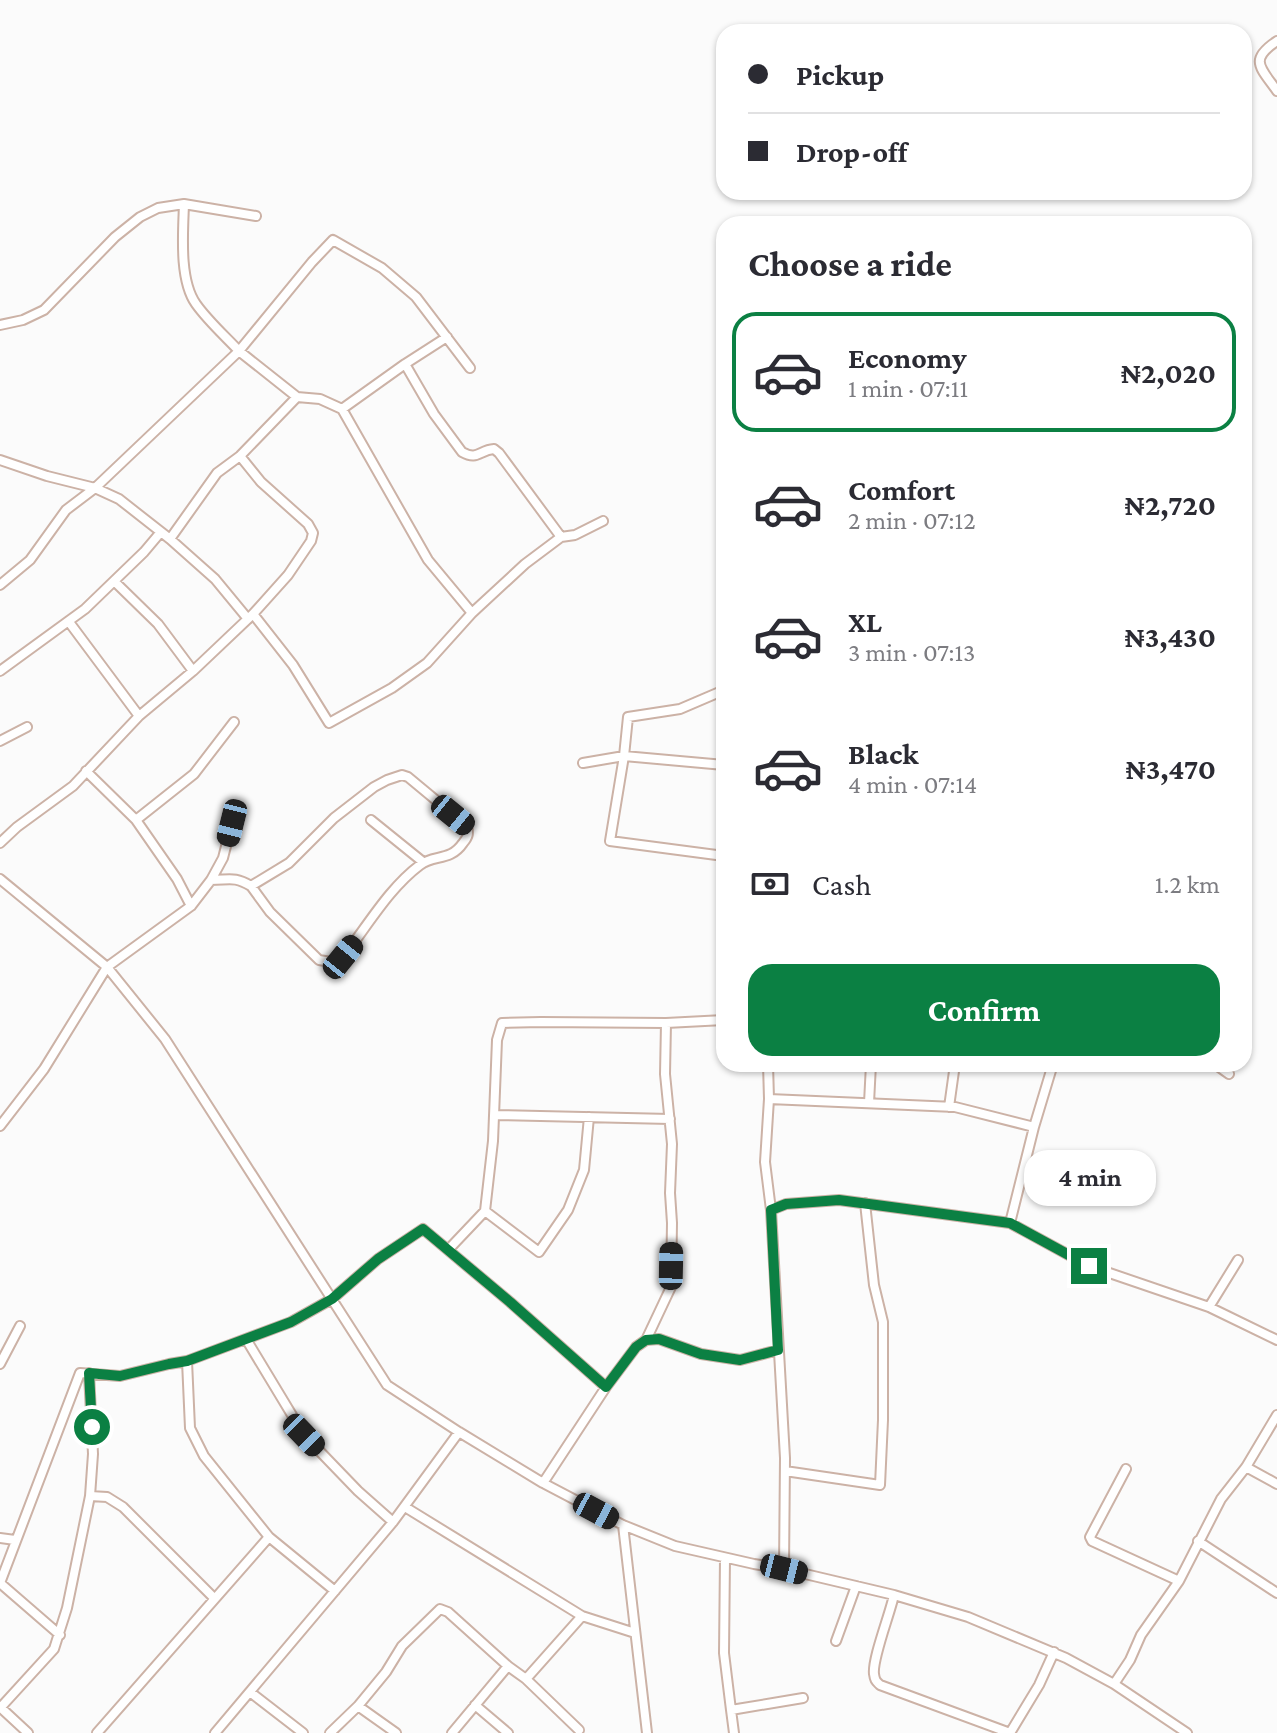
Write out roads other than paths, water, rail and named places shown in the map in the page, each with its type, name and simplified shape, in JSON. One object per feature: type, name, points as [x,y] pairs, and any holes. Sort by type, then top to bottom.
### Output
[{"type":"street","points":[[1277,41],[1264,49],[1259,60],[1277,91]]},
{"type":"street","points":[[184,204],[183,254],[193,301],[239,351],[297,397],[320,399],[342,409],[428,560],[472,613]]},
{"type":"street","points":[[0,325],[23,320],[44,310],[115,237],[140,217],[158,208],[184,204],[256,216]]},
{"type":"street","points":[[0,585],[30,560],[66,510],[95,488],[239,351],[333,240],[382,268],[416,297],[470,368]]},
{"type":"street","points":[[342,409],[447,337]]},
{"type":"street","points":[[405,364],[434,414],[462,452],[476,456],[487,449],[494,449],[499,453],[561,537]]},
{"type":"street","points":[[170,539],[217,473],[240,456],[297,397]]},
{"type":"street","points":[[0,843],[35,812],[73,786],[139,716],[251,616],[288,575],[311,541],[313,533],[308,524],[261,482],[240,456]]},
{"type":"street","points":[[0,460],[95,488],[119,499],[170,539],[251,616],[293,665],[329,723],[392,688],[427,663],[472,613],[525,564],[561,537],[575,535],[603,521]]},
{"type":"street","points":[[0,671],[69,622],[115,582],[160,533]]},
{"type":"street","points":[[115,582],[158,624],[193,671]]},
{"type":"street","points":[[69,622],[139,716]]},
{"type":"street","points":[[716,694],[680,709],[628,717],[610,841],[716,855]]},
{"type":"street","points":[[136,820],[194,774],[234,722]]},
{"type":"street","points":[[0,741],[27,727]]},
{"type":"street","points":[[583,763],[624,756],[716,764]]},
{"type":"street","points":[[86,771],[136,820],[191,906]]},
{"type":"street","points":[[211,880],[239,879],[251,886],[270,912],[319,960],[338,961],[393,891],[423,862],[451,855],[460,848],[466,840],[468,828],[402,775],[374,787],[334,818],[289,863],[251,886]]},
{"type":"street","points":[[371,820],[423,862]]},
{"type":"street","points":[[0,1126],[44,1069],[107,967],[191,906],[211,880],[223,858],[232,823]]},
{"type":"street","points":[[0,879],[107,967],[165,1039],[387,1385],[543,1483],[623,1525],[675,1546],[894,1595],[968,1617],[1054,1652],[1114,1684],[1187,1733]]},
{"type":"street","points":[[448,1250],[485,1211],[497,1040],[504,1022],[716,1020]]},
{"type":"street","points":[[543,1483],[606,1387],[636,1347],[646,1340],[671,1287],[672,1144],[665,1074],[666,1023]]},
{"type":"street","points":[[768,1072],[765,1162],[771,1210],[785,1471],[784,1569]]},
{"type":"street","points":[[869,1103],[871,1072]]},
{"type":"street","points":[[949,1107],[954,1072]]},
{"type":"street","points":[[1010,1223],[1051,1072]]},
{"type":"street","points":[[769,1099],[949,1107],[1034,1127]]},
{"type":"street","points":[[494,1115],[670,1119]]},
{"type":"street","points":[[485,1211],[539,1252],[568,1210],[584,1170],[589,1117]]},
{"type":"street","points":[[771,1210],[786,1204],[839,1200],[1010,1223],[1089,1266],[1209,1307],[1277,1340]]},
{"type":"street","points":[[785,1471],[880,1485],[883,1322],[874,1285],[865,1203]]},
{"type":"street","points":[[60,1635],[0,1583],[80,1373],[120,1376],[187,1361],[291,1322],[332,1299],[378,1259],[423,1229],[606,1387]]},
{"type":"street","points":[[1209,1307],[1238,1260]]},
{"type":"street","points":[[0,1364],[20,1326]]},
{"type":"street","points":[[246,1339],[304,1435],[393,1522]]},
{"type":"street","points":[[646,1340],[659,1339],[701,1354],[740,1360],[778,1350]]},
{"type":"street","points":[[187,1361],[190,1428],[204,1456],[269,1537],[335,1591]]},
{"type":"street","points":[[28,1733],[0,1707],[54,1649],[60,1635],[90,1496],[93,1454],[89,1373]]},
{"type":"street","points":[[1114,1684],[1130,1660],[1141,1635],[1179,1581],[1221,1499],[1246,1467],[1277,1415]]},
{"type":"street","points":[[215,1733],[393,1522],[459,1432]]},
{"type":"street","points":[[1246,1467],[1277,1484]]},
{"type":"street","points":[[1126,1469],[1090,1537],[1092,1541],[1179,1581]]},
{"type":"street","points":[[90,1496],[107,1497],[123,1507],[214,1598]]},
{"type":"street","points":[[405,1507],[582,1616],[635,1633]]},
{"type":"street","points":[[623,1525],[647,1733]]},
{"type":"street","points":[[97,1733],[269,1537]]},
{"type":"street","points":[[0,1538],[15,1540]]},
{"type":"street","points":[[1198,1541],[1277,1593]]},
{"type":"street","points":[[725,1558],[724,1653],[734,1733]]},
{"type":"street","points":[[836,1641],[856,1586]]},
{"type":"street","points":[[894,1595],[875,1660],[876,1682],[1010,1733],[1039,1685],[1054,1652]]},
{"type":"street","points":[[330,1733],[358,1706],[386,1672],[402,1646],[440,1609],[448,1612],[526,1679],[579,1730]]},
{"type":"street","points":[[526,1679],[582,1616]]},
{"type":"street","points":[[452,1733],[508,1666]]},
{"type":"street","points":[[250,1692],[303,1733]]},
{"type":"street","points":[[731,1710],[803,1698]]},
{"type":"street","points":[[475,1705],[508,1733]]},
{"type":"street","points":[[358,1706],[396,1733]]}]
